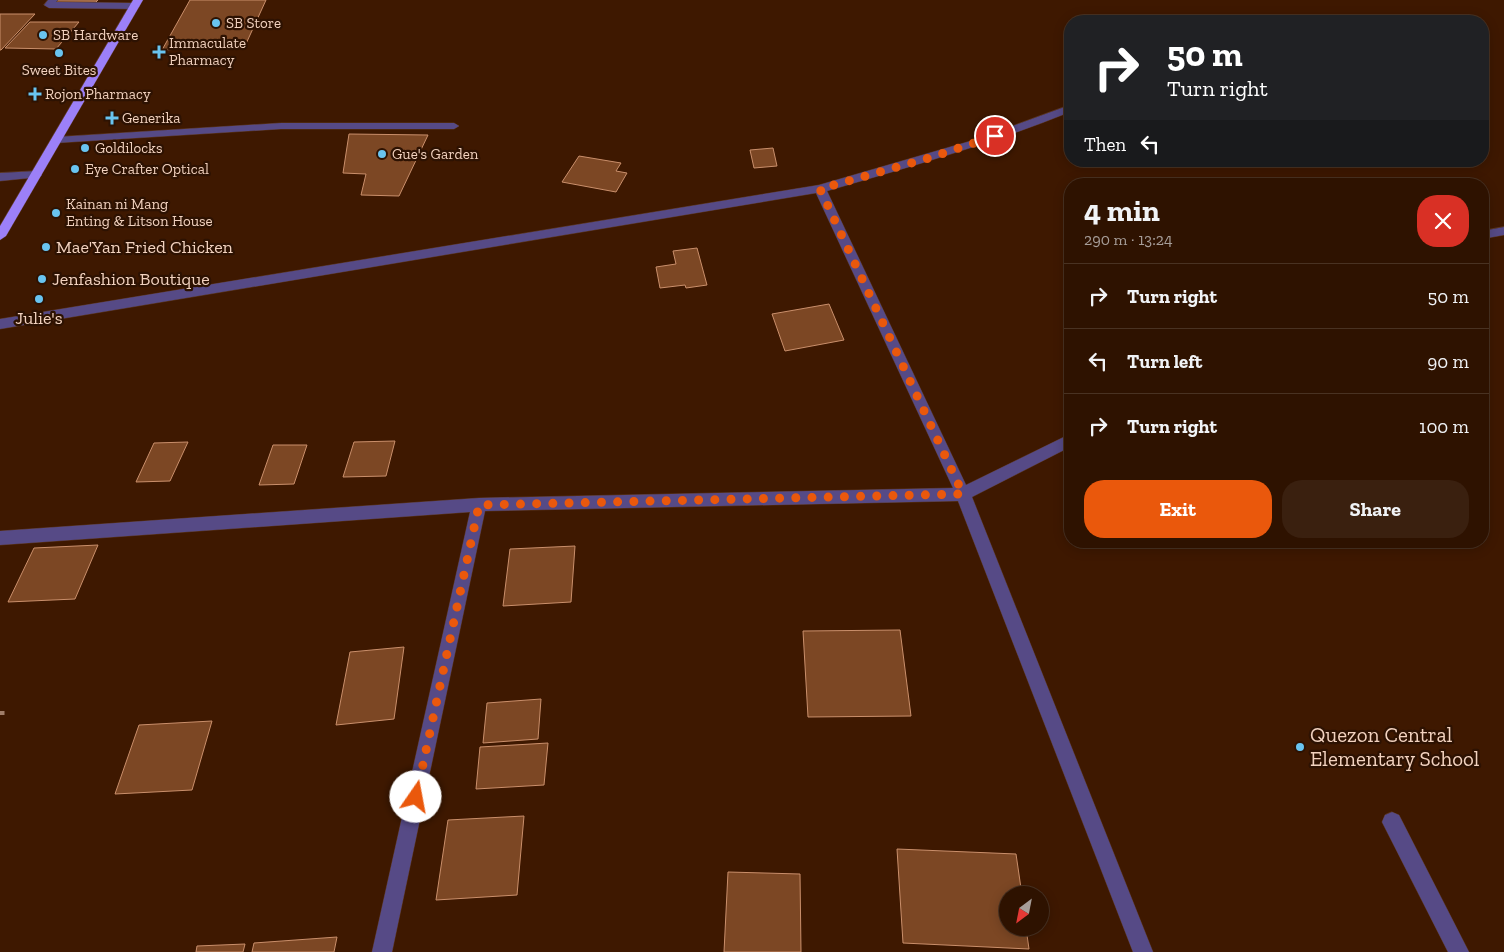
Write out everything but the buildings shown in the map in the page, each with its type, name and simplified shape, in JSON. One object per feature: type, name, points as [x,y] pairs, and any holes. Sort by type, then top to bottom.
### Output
[{"type":"highway","points":[[0,236],[136,3]]},
{"type":"street","points":[[54,0],[49,5],[136,3]]},
{"type":"street","points":[[0,324],[820,189],[929,158],[1045,119],[1064,111]]},
{"type":"street","points":[[56,140],[281,126],[454,126]]},
{"type":"street","points":[[0,177],[36,175]]},
{"type":"street","points":[[820,189],[963,494],[1143,952]]},
{"type":"street","points":[[1489,234],[1504,231]]},
{"type":"street","points":[[0,538],[479,505],[963,494],[1064,443]]},
{"type":"street","points":[[382,952],[479,505]]},
{"type":"street","points":[[1392,822],[1459,952]]},
{"type":"path","points":[[0,713],[7,713]]},
{"type":"place","name":"SB Store","points":[[216,23]]},
{"type":"place","name":"SB Hardware","points":[[43,35]]},
{"type":"place","name":"Immaculate Pharmacy","points":[[159,52]]},
{"type":"place","name":"Sweet Bites","points":[[59,53]]},
{"type":"place","name":"Rojon Pharmacy","points":[[35,94]]},
{"type":"place","name":"Generika","points":[[112,118]]},
{"type":"place","name":"Goldilocks","points":[[85,148]]},
{"type":"place","name":"Gue's Garden","points":[[382,154]]},
{"type":"place","name":"Eye Crafter Optical","points":[[75,169]]},
{"type":"place","name":"Kainan ni Mang Enting & Litson House","points":[[56,213]]},
{"type":"place","name":"Mae'Yan Fried Chicken","points":[[46,247]]},
{"type":"place","name":"Jenfashion Boutique","points":[[42,279]]},
{"type":"place","name":"Julie's","points":[[39,299]]},
{"type":"place","name":"Quezon Central Elementary School","points":[[1300,747]]},
{"type":"route","points":[[416,797],[479,505],[963,494],[820,189],[929,158],[995,136]]}]
